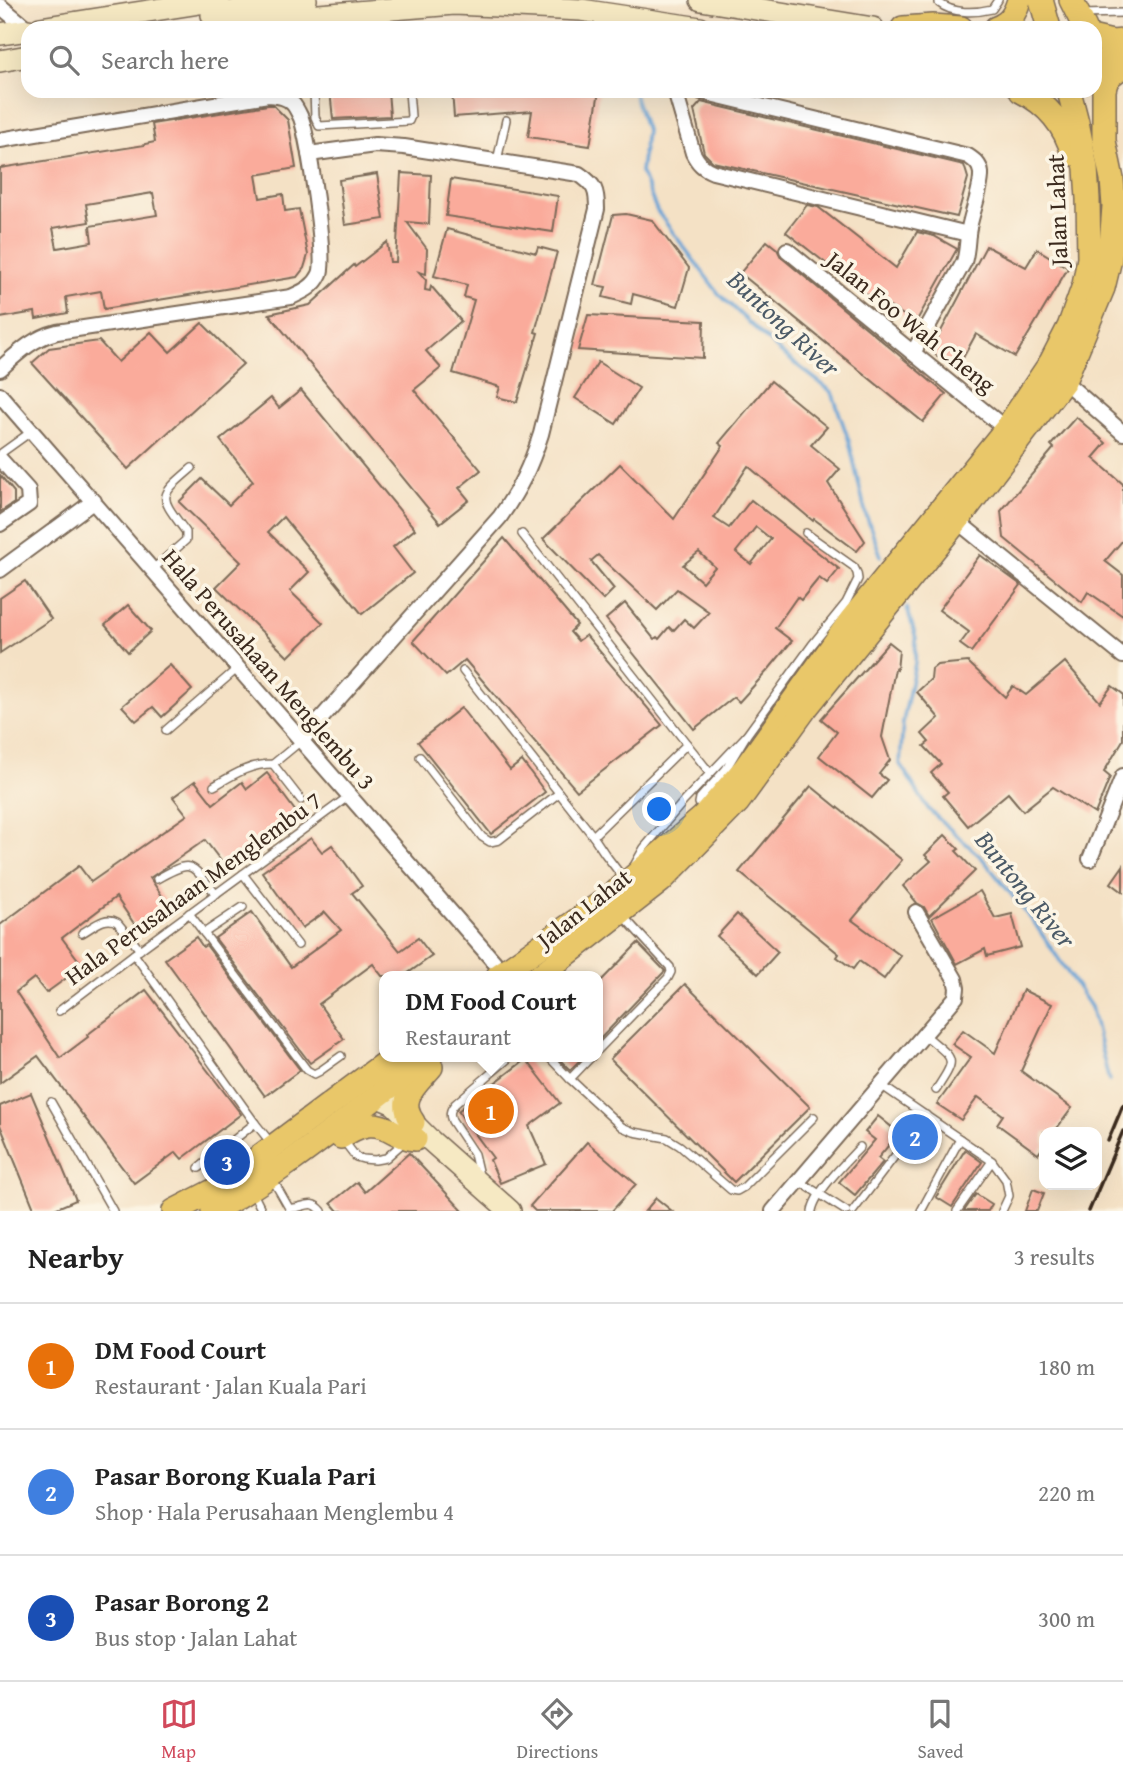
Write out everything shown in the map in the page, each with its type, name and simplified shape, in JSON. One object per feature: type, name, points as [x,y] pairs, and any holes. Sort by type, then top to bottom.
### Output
[{"type":"main road","points":[[85,21],[219,0]]},
{"type":"main road","points":[[174,21],[296,0]]},
{"type":"main road","points":[[490,0],[513,7]]},
{"type":"main road","points":[[701,0],[830,21]]},
{"type":"main road","points":[[1009,21],[1015,14],[1018,0]]},
{"type":"main road","points":[[1041,0],[1047,21]]},
{"type":"main road","points":[[271,21],[454,4],[581,10],[634,21]]},
{"type":"main road","points":[[0,34],[21,30]]},
{"type":"main road","points":[[1102,40],[1123,41]]},
{"type":"main road","points":[[0,51],[21,47]]},
{"type":"main road","points":[[1102,62],[1123,54]]},
{"type":"main road","points":[[0,61],[21,57]]},
{"type":"main road","points":[[1104,141],[1106,82],[1123,66]]},
{"type":"main road","points":[[1033,98],[1049,111],[1065,131],[1080,183],[1088,200]]},
{"type":"main road","name":"Jalan Lahat","points":[[506,971],[627,883],[703,817],[745,768],[850,620],[1006,429],[1051,362],[1069,327],[1084,285],[1089,258],[1088,200],[1083,150],[1071,98]]},
{"type":"main road","points":[[1087,98],[1104,141]]},
{"type":"main road","name":"Jalan Lahat","points":[[545,971],[661,881],[738,802],[806,708],[957,521],[1064,381],[1103,288],[1118,220],[1104,141]]},
{"type":"main road","points":[[174,1211],[244,1196],[274,1146],[386,1062]]},
{"type":"main road","points":[[378,1097],[382,1081],[403,1062]]},
{"type":"main road","points":[[378,1097],[424,1062]]},
{"type":"main road","points":[[412,1133],[406,1105],[408,1096],[436,1062]]},
{"type":"main road","points":[[244,1196],[262,1166],[352,1099],[363,1096],[378,1097],[394,1104],[412,1133],[497,1211]]},
{"type":"main road","points":[[213,1211],[291,1171],[350,1130],[376,1124],[412,1133],[510,1211]]},
{"type":"street","points":[[0,6],[21,23]]},
{"type":"street","points":[[0,140],[250,98]]},
{"type":"street","points":[[0,369],[24,347],[46,335],[291,297],[310,288],[321,272],[322,252],[309,154],[300,117],[289,98]]},
{"type":"street","points":[[677,98],[693,153],[704,169],[968,234]]},
{"type":"street","points":[[727,98],[968,156],[976,162],[981,171],[964,262],[913,353]]},
{"type":"street","points":[[302,740],[500,517],[517,493],[541,434],[597,209],[597,194],[591,182],[579,174],[389,145],[360,146],[309,154]]},
{"type":"street","name":"Jalan Foo Wah Cheng","points":[[787,250],[1006,429]]},
{"type":"street","points":[[1064,381],[1122,430]]},
{"type":"street","name":"Hala Perusahaan Menglembu 3","points":[[0,395],[239,667],[499,971]]},
{"type":"street","points":[[0,457],[28,490],[29,504],[0,524]]},
{"type":"street","points":[[0,570],[94,501]]},
{"type":"street","points":[[957,521],[1123,656]]},
{"type":"street","points":[[1090,859],[1123,776]]},
{"type":"street","points":[[773,1211],[956,997],[955,979],[916,912]]},
{"type":"lane","points":[[939,0],[947,9],[978,12],[992,9],[998,0]]},
{"type":"lane","points":[[1078,14],[1123,13]]},
{"type":"lane","points":[[314,98],[315,117],[319,126],[409,121],[410,98]]},
{"type":"lane","points":[[496,162],[506,120]]},
{"type":"lane","points":[[0,457],[32,431]]},
{"type":"lane","points":[[153,569],[186,540],[186,531],[168,508],[165,496],[168,489],[192,468]]},
{"type":"lane","points":[[715,803],[701,807],[699,803],[700,798],[726,769],[746,736],[812,645],[846,603],[856,585],[858,573],[854,567],[806,533]]},
{"type":"lane","points":[[522,534],[710,773]]},
{"type":"lane","points":[[166,730],[239,667]]},
{"type":"lane","points":[[463,671],[627,883],[644,848],[746,736]]},
{"type":"lane","points":[[214,786],[247,767],[272,764],[302,740]]},
{"type":"lane","points":[[593,836],[687,744]]},
{"type":"lane","points":[[420,757],[489,842],[499,841],[559,793]]},
{"type":"lane","points":[[272,764],[301,800]]},
{"type":"lane","name":"Hala Perusahaan Menglembu 7","points":[[59,1011],[349,796]]},
{"type":"lane","points":[[157,879],[179,866],[187,865],[194,868],[216,894]]},
{"type":"lane","points":[[243,874],[298,945]]},
{"type":"lane","points":[[204,933],[243,906]]},
{"type":"lane","points":[[189,913],[307,1070],[314,1074],[341,1056]]},
{"type":"lane","points":[[603,1045],[671,972],[670,967],[620,913]]},
{"type":"lane","points":[[82,933],[106,919],[117,922],[255,1123],[274,1146]]},
{"type":"lane","points":[[925,1035],[950,1056],[950,1068],[936,1090]]},
{"type":"lane","points":[[481,1186],[476,1159],[452,1121],[451,1109],[504,1062]]},
{"type":"lane","points":[[554,1062],[622,1127],[667,1138],[731,1190],[737,1191],[744,1187],[814,1117]]},
{"type":"lane","points":[[570,1079],[586,1062]]},
{"type":"lane","points":[[881,1085],[992,1161],[1006,1180],[1009,1196],[1002,1211]]},
{"type":"lane","points":[[51,1102],[113,1211]]},
{"type":"lane","points":[[853,1211],[926,1115]]},
{"type":"lane","points":[[198,1168],[255,1123]]},
{"type":"lane","points":[[341,1136],[355,1157],[374,1160],[386,1158],[412,1133]]},
{"type":"lane","points":[[921,1211],[961,1139]]},
{"type":"lane","points":[[812,1211],[819,1194],[860,1147]]},
{"type":"lane","points":[[957,1211],[992,1161]]},
{"type":"lane","points":[[273,1180],[289,1208],[312,1204],[322,1211]]},
{"type":"lane","points":[[798,1180],[846,1211]]},
{"type":"building","points":[[331,98],[389,98],[390,116],[333,119]]},
{"type":"building","points":[[453,98],[598,98],[590,146],[528,137],[532,111],[454,117]]},
{"type":"building","points":[[701,102],[964,165],[968,178],[957,217],[713,162],[704,153],[694,110]]},
{"type":"building","points":[[268,105],[273,105],[288,120],[296,168],[256,175],[260,198],[283,194],[285,211],[299,209],[308,255],[304,268],[297,277],[104,309],[101,291],[66,297],[68,313],[36,319],[35,312],[0,318],[0,168],[145,145],[155,142],[152,124]],"holes":[[[153,193],[157,215],[90,226],[92,242],[57,248],[53,228],[89,222],[86,204]]]},
{"type":"building","points":[[401,173],[431,175],[429,224],[407,222],[427,249],[426,274],[419,272],[426,280],[425,290],[430,291],[431,286],[461,321],[426,351],[441,368],[414,390],[481,470],[459,488],[469,500],[440,523],[269,314],[310,305],[354,265],[355,267],[387,242],[390,262],[396,262]]},
{"type":"building","points":[[377,174],[384,219],[345,225],[339,180]]},
{"type":"building","points":[[451,179],[558,196],[553,232],[446,216]]},
{"type":"building","points":[[807,205],[818,207],[896,268],[917,232],[934,236],[957,249],[916,322],[860,290],[786,232]]},
{"type":"building","points":[[626,214],[652,220],[689,268],[678,306],[633,294],[631,304],[603,297],[606,287],[595,285],[613,215]]},
{"type":"building","points":[[447,229],[536,253],[538,247],[557,252],[535,332],[538,333],[517,402],[497,397],[500,387],[453,373],[474,300],[464,297],[467,285],[434,276]]},
{"type":"building","points":[[767,241],[777,249],[781,257],[946,394],[923,422],[740,273]]},
{"type":"building","points":[[986,246],[1026,267],[1037,249],[1068,268],[1015,357],[976,334],[958,367],[930,352]]},
{"type":"building","points":[[588,315],[704,321],[703,358],[578,350]]},
{"type":"building","points":[[202,323],[243,364],[128,469],[32,363],[49,348],[99,341],[118,362],[151,332],[170,352]]},
{"type":"building","points":[[598,362],[639,388],[616,424],[575,398]]},
{"type":"building","points":[[771,381],[827,427],[811,445],[840,469],[828,483],[865,541],[857,551],[814,519],[813,521],[748,466],[714,518],[729,528],[751,500],[839,569],[827,584],[819,578],[801,600],[797,597],[775,628],[792,641],[769,669],[739,702],[734,697],[694,729],[606,619],[625,603],[654,639],[659,639],[669,627],[673,631],[684,619],[694,628],[709,612],[677,589],[657,610],[598,555],[591,561],[614,589],[603,600],[543,539],[620,464],[674,519],[723,446],[719,443]],"holes":[[[756,527],[771,539],[751,564],[736,552]],[[699,552],[715,567],[702,582],[683,565]]]},
{"type":"building","points":[[301,390],[415,529],[393,547],[413,573],[362,614],[283,517],[268,532],[309,572],[290,591],[323,623],[288,657],[216,587],[241,562],[179,502],[202,479],[229,505],[253,481],[220,440],[271,398],[279,408]]},
{"type":"building","points":[[1076,417],[1106,443],[1093,458],[1123,484],[1123,540],[1105,561],[1123,575],[1123,616],[1088,592],[1082,602],[1004,538],[1001,511],[1054,448],[1051,445]]},
{"type":"building","points":[[0,475],[14,492],[14,503],[0,512]]},
{"type":"building","points":[[504,538],[577,625],[570,632],[578,641],[586,635],[662,725],[577,791],[465,660],[446,676],[413,641]]},
{"type":"building","points":[[980,555],[1021,585],[971,652],[960,644],[969,632],[939,610]]},
{"type":"building","points":[[25,581],[51,619],[0,653],[0,598]]},
{"type":"building","points":[[128,605],[151,631],[128,652],[105,625]]},
{"type":"building","points":[[889,642],[899,650],[882,737],[890,760],[879,774],[887,780],[872,798],[819,756],[837,732],[821,719]]},
{"type":"building","points":[[968,662],[1005,697],[1013,686],[1026,695],[1065,662],[1100,702],[1112,686],[1123,694],[1123,740],[1104,772],[1110,777],[1095,814],[1053,787],[1023,811],[1008,793],[968,826],[943,796],[948,792],[931,773],[941,764],[924,746],[929,742],[922,734],[939,718],[917,692],[931,679],[932,669],[937,665]]},
{"type":"building","points":[[170,665],[192,690],[162,717],[153,707],[136,721],[122,706]]},
{"type":"building","points":[[461,708],[510,770],[522,761],[545,792],[491,834],[418,742]]},
{"type":"building","points":[[267,773],[296,812],[224,865],[205,840],[150,878],[169,906],[137,928],[116,897],[62,938],[83,966],[46,993],[34,978],[16,992],[60,1058],[146,990],[241,1114],[182,1159],[176,1152],[134,1183],[38,1056],[0,1083],[0,925],[79,866],[91,882],[187,815],[173,797],[195,781],[213,804],[242,782],[247,789]]},
{"type":"building","points":[[811,786],[902,860],[852,920],[901,956],[884,979],[859,961],[853,969],[837,957],[839,954],[739,872]]},
{"type":"building","points":[[945,835],[975,871],[929,916],[924,907],[917,903],[903,886],[931,861],[925,855]]},
{"type":"building","points":[[311,838],[322,852],[332,845],[362,886],[352,893],[400,951],[418,938],[432,956],[411,971],[379,972],[373,964],[319,1004],[344,1039],[310,1063],[215,938],[252,912],[291,967],[341,930],[325,912],[302,928],[262,872]]},
{"type":"building","points":[[1123,866],[1123,892],[1111,883]]},
{"type":"building","points":[[980,891],[995,918],[1012,914],[1021,947],[987,956],[985,949],[957,964],[932,918]]},
{"type":"building","points":[[737,914],[778,952],[758,974],[717,936]]},
{"type":"building","points":[[196,937],[203,947],[206,945],[300,1070],[265,1096],[165,959]]},
{"type":"building","points":[[638,943],[665,971],[603,1036],[603,979]]},
{"type":"building","points":[[685,984],[810,1107],[734,1182],[610,1059]]},
{"type":"building","points":[[1023,990],[1052,1004],[1021,1071],[1072,1108],[1058,1127],[1039,1127],[1038,1154],[997,1124],[1003,1115],[978,1097],[961,1120],[937,1104],[971,1057],[952,1044],[963,1030],[995,1053]]},
{"type":"building","points":[[522,1062],[528,1062],[560,1103],[529,1126],[546,1164],[500,1183],[490,1160],[493,1158],[458,1111]]},
{"type":"building","points":[[562,1062],[578,1062],[570,1070]]},
{"type":"building","points":[[31,1093],[76,1200],[50,1211],[35,1211],[0,1125],[0,1106]]},
{"type":"building","points":[[878,1116],[899,1133],[878,1158],[883,1162],[855,1195],[839,1182],[875,1140],[865,1132]]},
{"type":"building","points":[[587,1142],[636,1184],[612,1211],[535,1211],[530,1206]]},
{"type":"building","points":[[965,1150],[982,1162],[952,1207],[936,1197]]},
{"type":"building","points":[[409,1153],[463,1211],[338,1211],[331,1203],[357,1182],[365,1192]]},
{"type":"building","points":[[1033,1189],[1044,1193],[1037,1211],[1025,1211]]},
{"type":"building","points":[[976,1194],[992,1204],[988,1211],[964,1211]]},
{"type":"building","points":[[656,1198],[672,1211],[645,1211]]},
{"type":"waterway","name":"Buntong River","points":[[635,98],[646,130],[641,172],[657,211],[719,294],[779,351],[832,392],[849,441],[866,515],[881,556]]},
{"type":"waterway","name":"Buntong River","points":[[907,608],[916,638],[915,663],[903,722],[900,764],[929,810],[982,858],[1035,924],[1091,1007],[1109,1081]]},
{"type":"railway","points":[[1108,1141],[1123,1105]]},
{"type":"railway","points":[[1089,1211],[1123,1131]]},
{"type":"place","name":"DM Food Court","points":[[491,1111]]},
{"type":"place","name":"Pasar Borong Kuala Pari","points":[[915,1137]]},
{"type":"place","name":"Pasar Borong 2","points":[[227,1162]]}]
